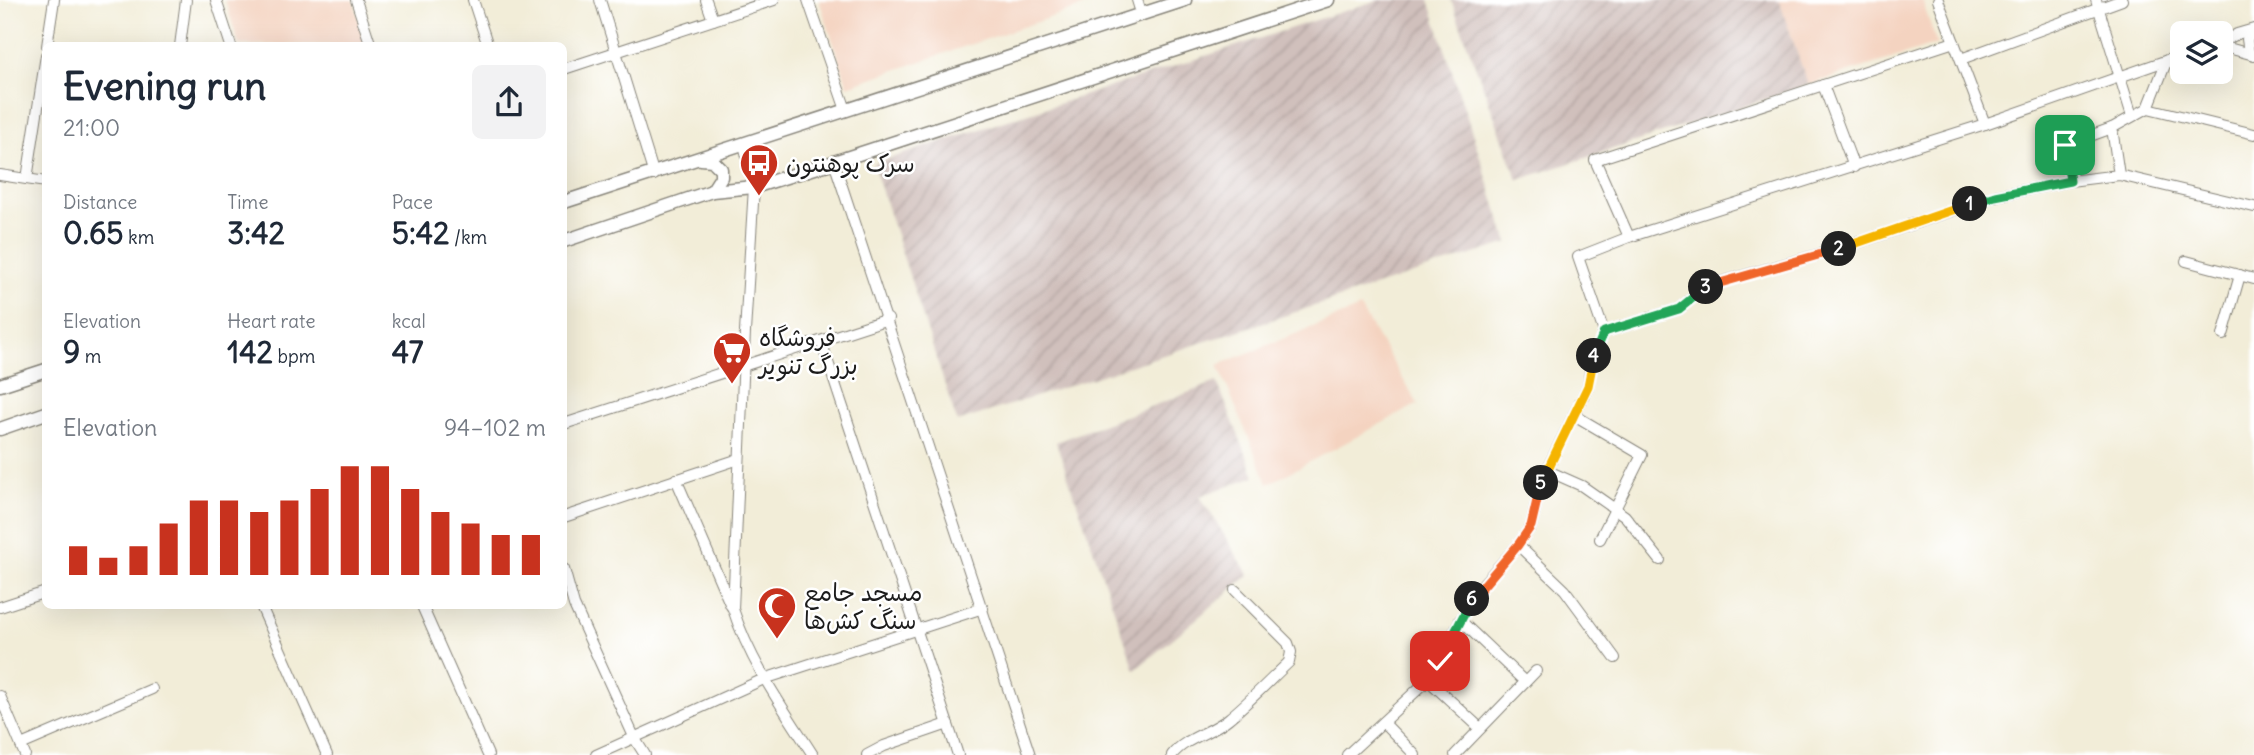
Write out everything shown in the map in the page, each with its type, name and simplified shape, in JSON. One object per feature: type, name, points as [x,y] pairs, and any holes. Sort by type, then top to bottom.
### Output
[{"type":"main road","points":[[567,201],[654,175],[846,110],[1139,6],[1185,0]]},
{"type":"main road","points":[[567,240],[712,191],[754,187],[834,162],[1328,0]]},
{"type":"main road","points":[[701,159],[712,160],[721,169],[721,177],[712,191]]},
{"type":"main road","points":[[0,385],[42,371]]},
{"type":"main road","points":[[1,426],[42,414]]},
{"type":"street","points":[[48,42],[54,0]]},
{"type":"street","points":[[181,42],[186,0]]},
{"type":"street","points":[[216,0],[230,42]]},
{"type":"street","points":[[356,0],[370,42]]},
{"type":"street","points":[[473,0],[487,42]]},
{"type":"street","points":[[600,0],[654,175]]},
{"type":"street","points":[[706,0],[713,20]]},
{"type":"street","points":[[567,68],[774,0]]},
{"type":"street","points":[[808,0],[846,110]]},
{"type":"street","points":[[1938,0],[1984,124]]},
{"type":"street","points":[[1961,59],[2097,4],[2122,0]]},
{"type":"street","points":[[2097,4],[2132,116]]},
{"type":"street","points":[[2233,39],[2253,30]]},
{"type":"street","points":[[2251,54],[2247,39],[2253,30]]},
{"type":"street","points":[[1629,237],[1595,160],[1954,42]]},
{"type":"street","points":[[2233,48],[2251,54]]},
{"type":"street","points":[[1348,755],[1428,680],[1476,592],[1518,545],[1531,526],[1541,482],[1588,386],[1591,365],[1604,332],[1578,257],[1629,237],[1854,167],[2170,59]]},
{"type":"street","points":[[2148,108],[2167,60]]},
{"type":"street","points":[[27,179],[42,81]]},
{"type":"street","points":[[1824,85],[1854,167]]},
{"type":"street","points":[[2070,181],[2065,145],[2112,128],[2148,108],[2254,134]]},
{"type":"street","points":[[2112,128],[2119,175]]},
{"type":"street","points":[[733,609],[754,187],[744,144]]},
{"type":"street","points":[[834,162],[1030,755]]},
{"type":"street","points":[[0,175],[42,181]]},
{"type":"street","points":[[1604,332],[1679,309],[1707,286],[1845,247],[1995,196],[2070,181],[2119,175],[2254,207]]},
{"type":"street","points":[[2186,261],[2254,279]]},
{"type":"street","points":[[2223,335],[2240,275]]},
{"type":"street","points":[[567,423],[888,319]]},
{"type":"street","points":[[821,341],[958,755]]},
{"type":"street","points":[[1574,415],[1642,455],[1600,539]]},
{"type":"street","points":[[567,516],[739,459]]},
{"type":"street","points":[[1546,470],[1582,486],[1615,508],[1625,516],[1660,560]]},
{"type":"street","points":[[676,479],[733,609],[740,632],[764,679],[813,755]]},
{"type":"street","points":[[1518,545],[1565,590],[1615,658]]},
{"type":"street","points":[[567,580],[574,605],[635,739],[645,755]]},
{"type":"street","points":[[1175,751],[1227,719],[1289,662],[1291,652],[1288,643],[1235,590]]},
{"type":"street","points":[[0,607],[42,593]]},
{"type":"street","points":[[596,755],[764,679],[983,608]]},
{"type":"street","points":[[262,609],[327,755]]},
{"type":"street","points":[[423,609],[488,755]]},
{"type":"street","points":[[1460,620],[1525,682]]},
{"type":"street","points":[[1455,755],[1536,671]]},
{"type":"street","points":[[1428,680],[1480,728]]},
{"type":"street","points":[[0,696],[23,750],[152,689]]},
{"type":"street","points":[[1383,722],[1415,755]]},
{"type":"street","points":[[867,755],[884,746],[948,724]]},
{"type":"shaded area","points":[[225,0],[353,0],[366,42],[238,42]]},
{"type":"shaded area","points":[[819,0],[1102,0],[848,86]]},
{"type":"shaded area","points":[[1378,0],[1429,0],[1508,243],[957,422],[873,164]]},
{"type":"shaded area","points":[[1451,0],[1779,0],[1808,85],[1518,180]]},
{"type":"shaded area","points":[[1779,0],[1922,0],[1937,44],[1808,85]]},
{"type":"shaded area","points":[[1360,308],[1418,404],[1268,484],[1218,365]]},
{"type":"shaded area","points":[[1217,382],[1255,476],[1200,496],[1249,575],[1135,670],[1056,442]]},
{"type":"place","name":"سرک پوهنتون","points":[[759,197]]},
{"type":"place","name":"فروشگاه بزرگ تنویر","points":[[732,385]]},
{"type":"place","name":"مسجد جامع سنگ کش‌ها","points":[[777,640]]},
{"type":"route","points":[[1440,661],[1476,592],[1518,545],[1531,526],[1541,482],[1588,386],[1591,365],[1604,332],[1679,309],[1707,286],[1845,247],[1995,196],[2070,181],[2065,145]]}]
